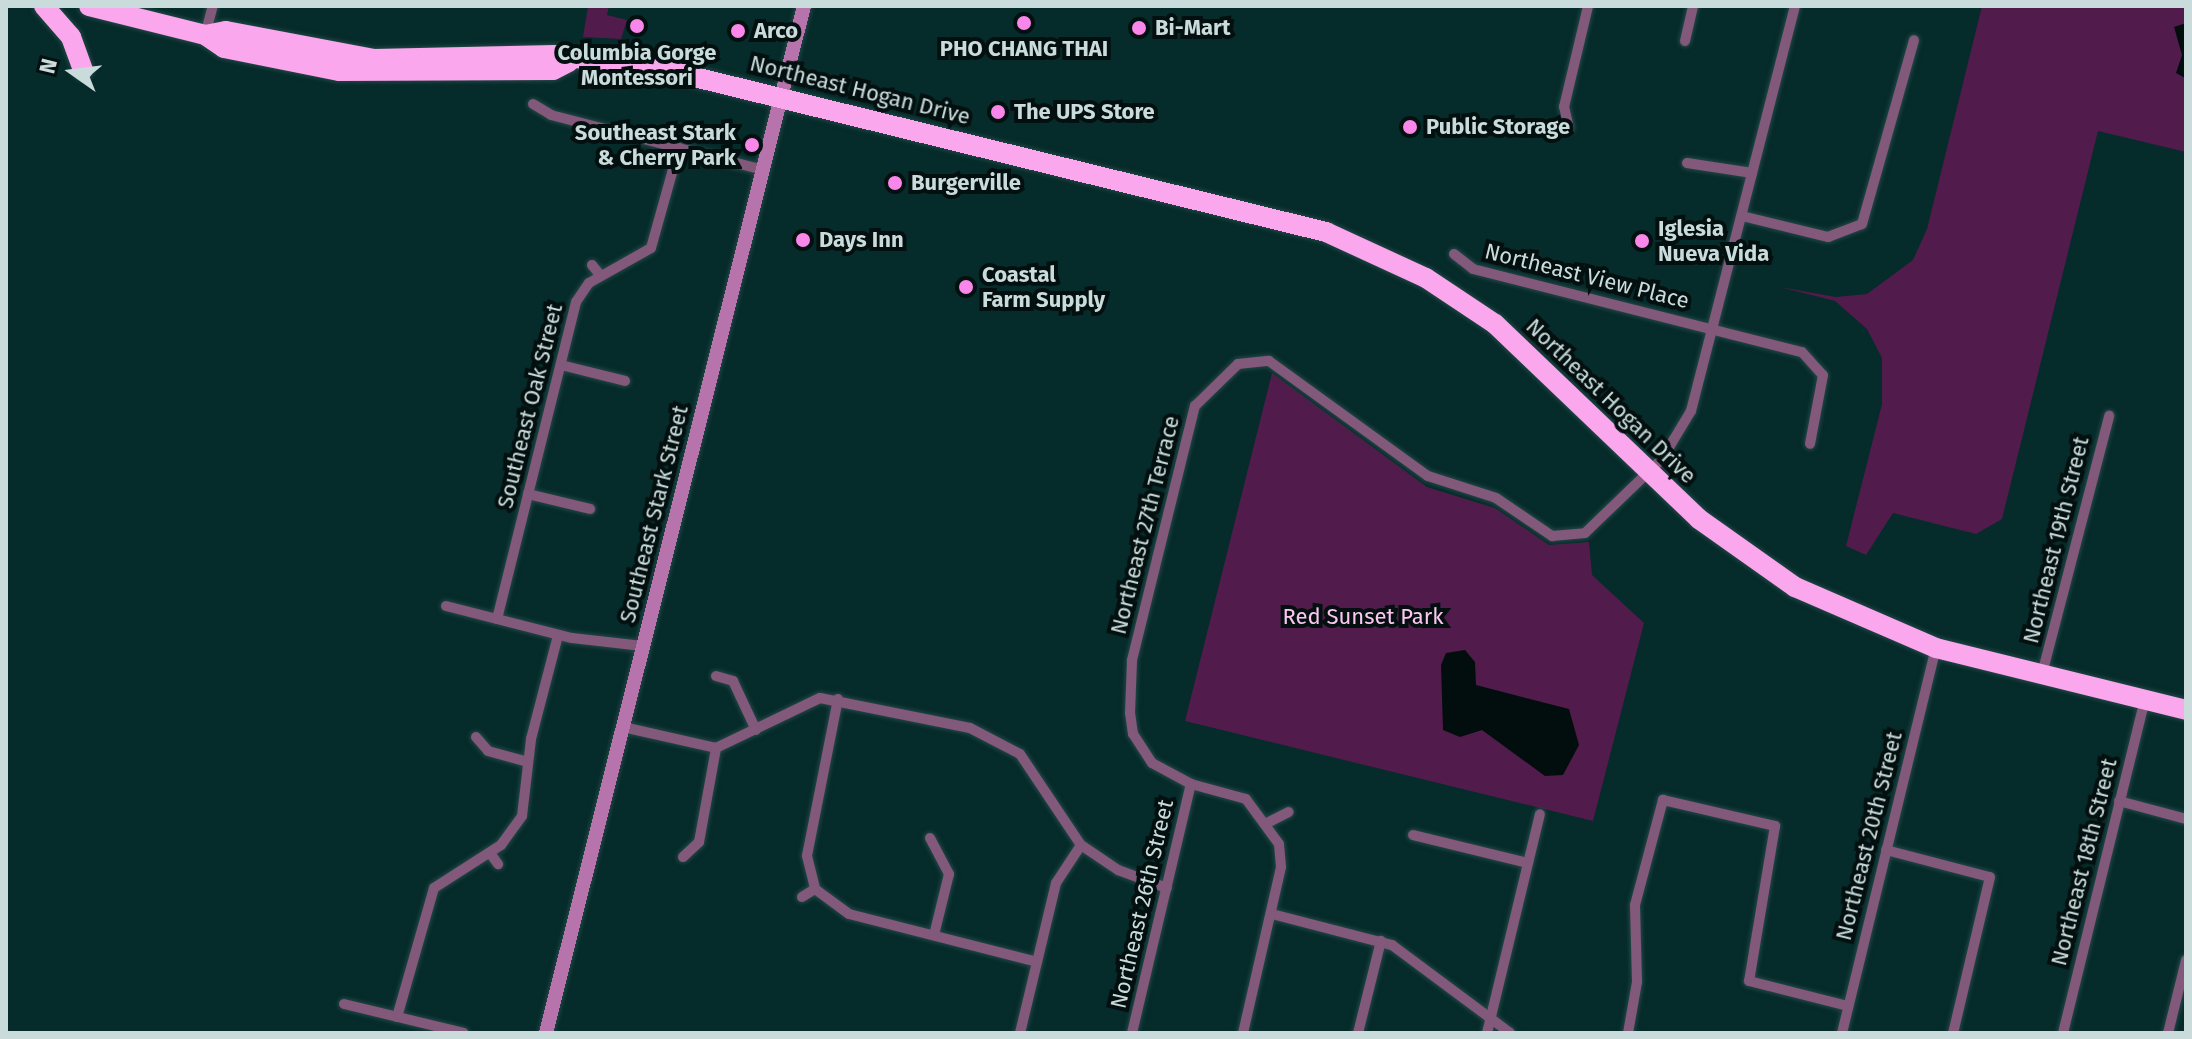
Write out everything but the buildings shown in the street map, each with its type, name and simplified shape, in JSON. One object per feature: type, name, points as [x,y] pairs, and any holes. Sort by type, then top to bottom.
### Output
[{"type":"highway","points":[[44,6],[71,37],[83,70]]},
{"type":"highway","name":"Northeast Hogan Drive","points":[[96,7],[205,35],[266,59],[367,73],[553,70],[569,62],[666,70],[781,95],[1282,218],[1378,253],[1504,331],[1649,472],[1774,575],[1863,622],[1936,648],[2186,710]]},
{"type":"main road","name":"Southeast Stark Street","points":[[546,1033],[804,6]]},
{"type":"street","points":[[205,35],[213,6]]},
{"type":"street","points":[[1569,128],[1564,107],[1588,6]]},
{"type":"street","points":[[1685,41],[1693,6]]},
{"type":"street","points":[[1649,472],[1691,411],[1795,6]]},
{"type":"street","points":[[1742,216],[1828,237],[1862,224],[1914,40]]},
{"type":"street","points":[[533,104],[763,170]]},
{"type":"street","name":"Southeast Oak Street","points":[[497,619],[576,302],[600,275],[633,263],[657,238],[679,148]]},
{"type":"street","points":[[1687,163],[1752,173]]},
{"type":"street","name":"Northeast View Place","points":[[1454,254],[1473,269],[1802,352],[1819,366],[1824,385],[1810,444]]},
{"type":"street","points":[[592,265],[600,275]]},
{"type":"street","name":"Northeast 27th Terrace","points":[[1191,784],[1144,754],[1130,713],[1132,660],[1195,406],[1238,364],[1280,365],[1428,476],[1496,498],[1552,536],[1585,533],[1649,472]]},
{"type":"street","points":[[561,365],[625,381]]},
{"type":"street","name":"Northeast 19th Street","points":[[2042,674],[2109,416]]},
{"type":"street","points":[[528,494],[590,509]]},
{"type":"street","points":[[446,606],[558,635],[643,646]]},
{"type":"street","points":[[397,1017],[429,898],[455,869],[490,853],[522,816],[528,762],[558,635]]},
{"type":"street","name":"Northeast 20th Street","points":[[1842,1033],[1936,648]]},
{"type":"street","points":[[716,676],[733,681],[756,730]]},
{"type":"street","points":[[623,727],[716,748],[804,703],[838,699],[1001,739],[1020,754],[1081,845],[1118,870],[1167,888]]},
{"type":"street","points":[[838,699],[807,856],[815,889],[849,914],[1037,962]]},
{"type":"street","name":"Northeast 18th Street","points":[[2063,1033],[2145,700]]},
{"type":"street","points":[[476,737],[488,751],[528,762]]},
{"type":"street","points":[[683,857],[699,842],[716,748]]},
{"type":"street","points":[[1191,784],[1246,799],[1269,822],[1281,856],[1272,914],[1243,1033]]},
{"type":"street","name":"Northeast 26th Street","points":[[1132,1033],[1191,784]]},
{"type":"street","points":[[1628,1033],[1637,982],[1635,905],[1663,800],[1775,826],[1749,981],[1848,1006]]},
{"type":"street","points":[[2119,801],[2186,819]]},
{"type":"street","points":[[1269,822],[1289,812]]},
{"type":"street","points":[[1488,1028],[1540,814]]},
{"type":"street","points":[[1413,835],[1528,863]]},
{"type":"street","points":[[930,838],[949,874],[934,935]]},
{"type":"street","points":[[1020,1033],[1056,883],[1081,845]]},
{"type":"street","points":[[1886,850],[1990,877],[1953,1033]]},
{"type":"street","points":[[490,853],[498,864]]},
{"type":"street","points":[[802,897],[815,889]]},
{"type":"street","points":[[1272,914],[1381,941],[1431,970],[1488,1028],[1510,1033]]},
{"type":"street","points":[[1358,1033],[1381,941]]},
{"type":"street","points":[[2168,1033],[2186,960]]},
{"type":"street","points":[[344,1004],[464,1033]]},
{"type":"green space","points":[[588,6],[609,6],[607,15],[627,20],[621,39],[583,37]]},
{"type":"green space","points":[[1982,6],[2186,6],[2186,152],[2098,131],[2002,519],[1976,534],[1893,513],[1866,555],[1846,546],[1882,404],[1882,358],[1867,329],[1835,301],[1780,287],[1836,297],[1867,294],[1913,260],[1927,229]]},
{"type":"green space","name":"Red Sunset Park","points":[[1272,373],[1427,487],[1495,508],[1549,545],[1589,542],[1592,575],[1644,623],[1593,821],[1185,721]]},
{"type":"shaded area","points":[[2186,23],[2185,78],[2176,73],[2182,55],[2174,27]]},
{"type":"shaded area","points":[[1465,650],[1475,662],[1476,685],[1569,709],[1579,745],[1563,775],[1545,776],[1482,730],[1460,737],[1443,730],[1441,665],[1446,653]]},
{"type":"place","name":"PHO CHANG THAI","points":[[1024,23]]},
{"type":"place","name":"Columbia Gorge Montessori","points":[[637,26]]},
{"type":"place","name":"Bi-Mart","points":[[1139,28]]},
{"type":"place","name":"Arco","points":[[738,31]]},
{"type":"place","name":"The UPS Store","points":[[998,112]]},
{"type":"place","name":"Public Storage","points":[[1410,127]]},
{"type":"place","name":"Southeast Stark & Cherry Park","points":[[752,145]]},
{"type":"place","name":"Burgerville","points":[[895,183]]},
{"type":"place","name":"Days Inn","points":[[803,240]]},
{"type":"place","name":"Iglesia Nueva Vida","points":[[1642,241]]},
{"type":"place","name":"Coastal Farm Supply","points":[[966,287]]}]
